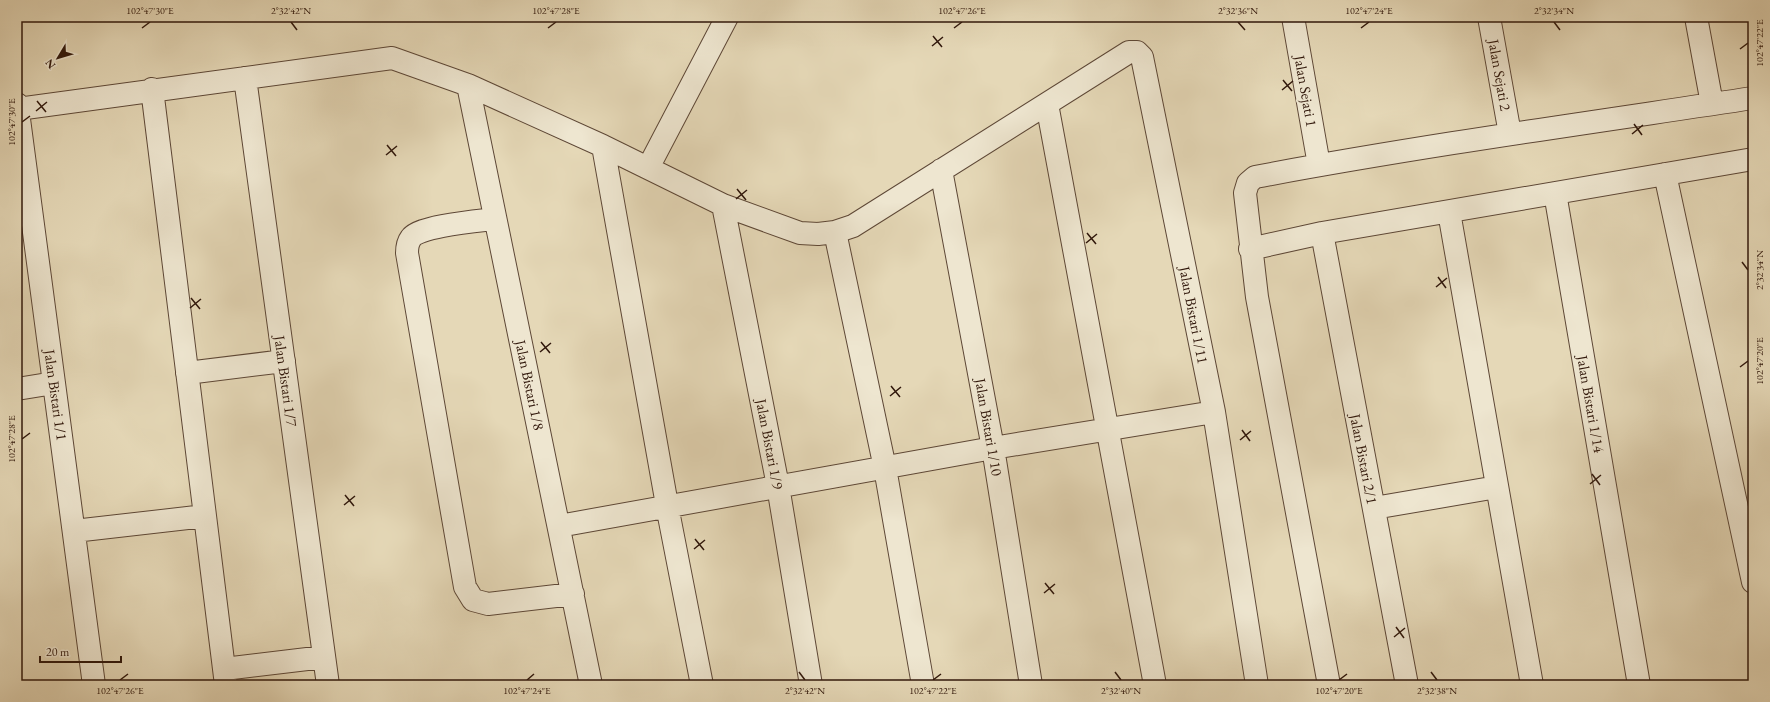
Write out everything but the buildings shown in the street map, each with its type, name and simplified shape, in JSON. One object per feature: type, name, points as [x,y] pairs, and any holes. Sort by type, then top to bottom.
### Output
[{"type":"street","points":[[648,168],[726,17]]},
{"type":"street","name":"Jalan Sejati 1","points":[[1293,17],[1319,165]]},
{"type":"street","name":"Jalan Sejati 2","points":[[1489,17],[1510,134]]},
{"type":"street","points":[[1696,17],[1712,104]]},
{"type":"street","name":"Jalan Bistari 1/11","points":[[1047,104],[1129,52],[1137,52],[1142,57],[1214,412],[1257,685]]},
{"type":"street","points":[[17,106],[392,58],[468,85],[603,146],[723,204],[800,232],[818,234],[835,232],[853,226],[1047,104],[1155,685]]},
{"type":"street","name":"Jalan Bistari 1/7","points":[[245,78],[328,685]]},
{"type":"street","name":"Jalan Bistari 1/8","points":[[468,85],[591,685]]},
{"type":"street","points":[[152,89],[225,677],[324,657]]},
{"type":"street","points":[[1329,685],[1257,297],[1250,249],[1245,193],[1248,183],[1255,177],[1319,165],[1510,134],[1753,98]]},
{"type":"street","name":"Jalan Bistari 1/1","points":[[17,106],[94,685]]},
{"type":"street","points":[[603,146],[702,685]]},
{"type":"street","points":[[1250,249],[1322,233],[1753,159]]},
{"type":"street","name":"Jalan Bistari 1/10","points":[[941,170],[993,448],[1031,685]]},
{"type":"street","points":[[1664,174],[1753,582]]},
{"type":"street","name":"Jalan Bistari 1/14","points":[[1555,193],[1639,685]]},
{"type":"street","name":"Jalan Bistari 1/9","points":[[723,204],[778,486],[811,685]]},
{"type":"street","points":[[1449,212],[1532,685]]},
{"type":"street","points":[[495,218],[424,229],[411,237],[407,253],[465,587],[473,600],[488,604],[573,594]]},
{"type":"street","points":[[835,232],[886,468],[923,685]]},
{"type":"street","name":"Jalan Bistari 2/1","points":[[1322,233],[1407,685]]},
{"type":"street","points":[[188,373],[284,361]]},
{"type":"street","points":[[17,389],[54,383]]},
{"type":"street","points":[[559,526],[993,448],[1214,412]]},
{"type":"street","points":[[1374,508],[1497,488]]},
{"type":"street","points":[[74,531],[205,516]]}]
